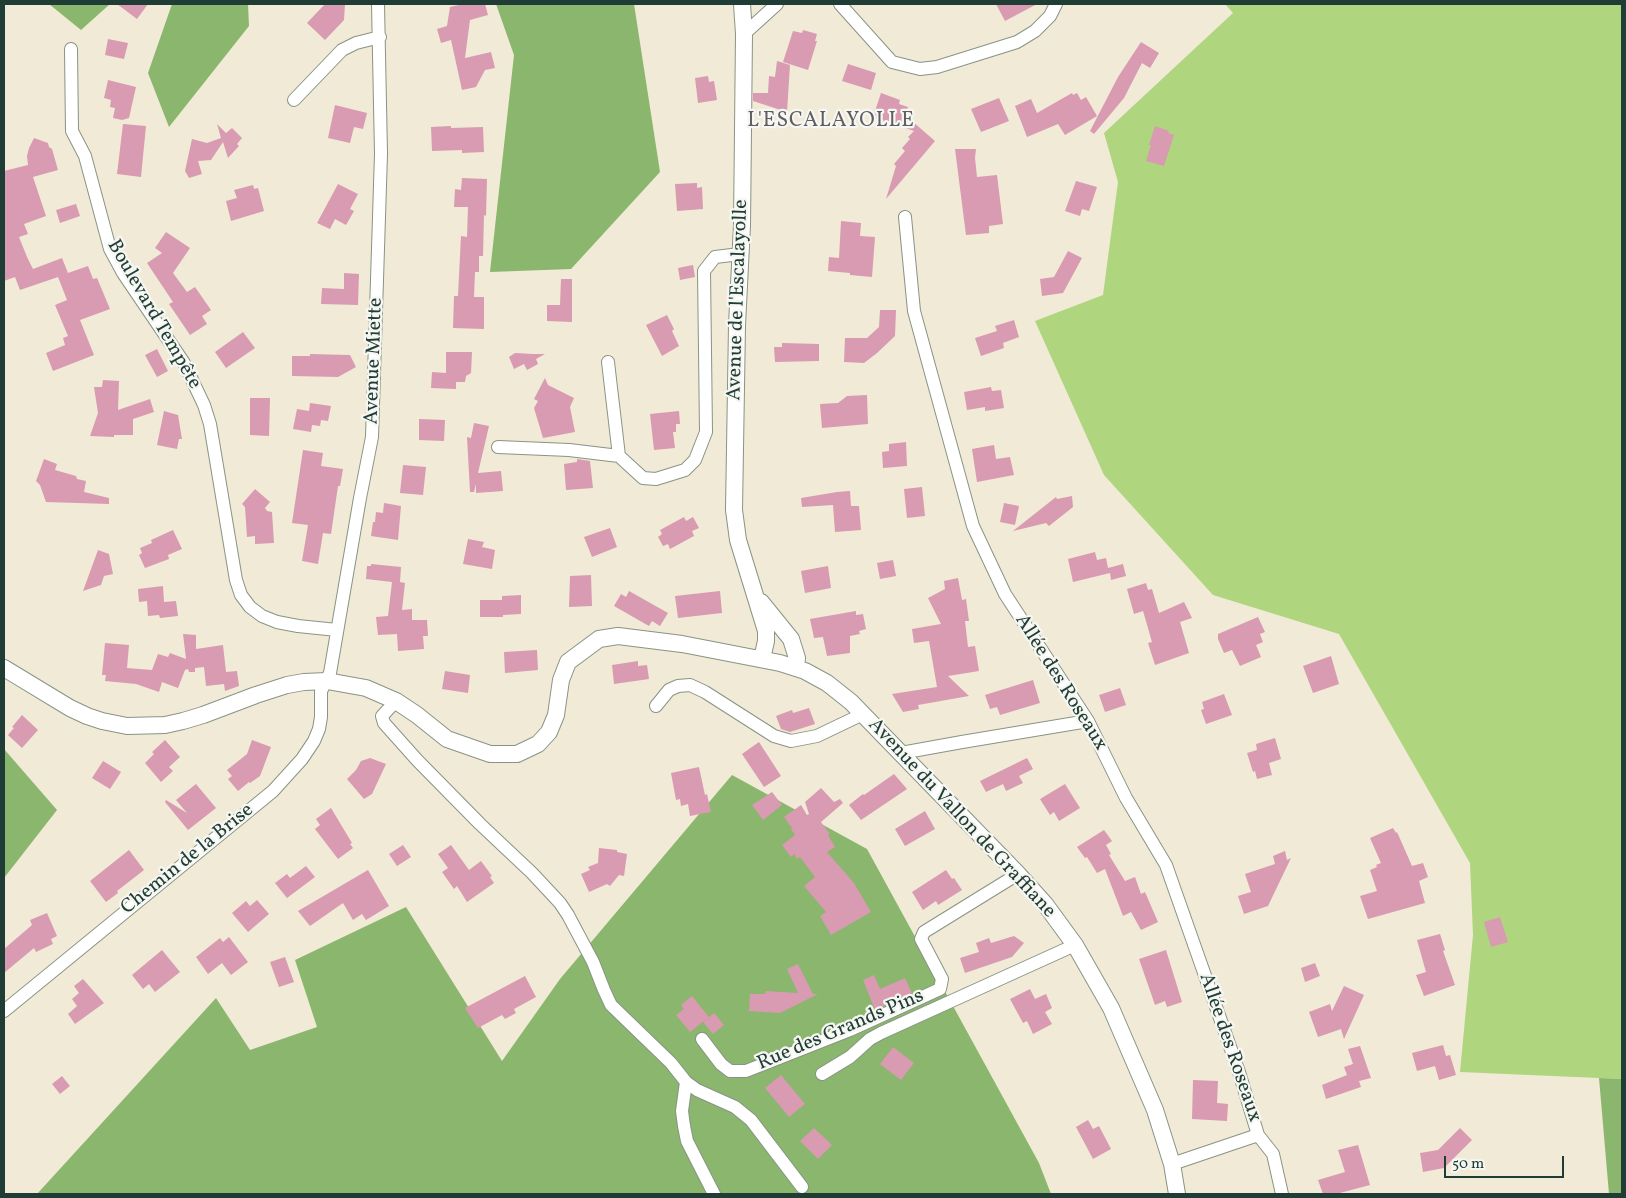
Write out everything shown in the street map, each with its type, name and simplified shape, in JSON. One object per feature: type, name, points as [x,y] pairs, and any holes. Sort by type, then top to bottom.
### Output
[{"type":"street","name":"Avenue Miette","points":[[327,681],[372,437],[381,154],[378,4]]},
{"type":"street","name":"Avenue de l'Escalayolle","points":[[742,4],[744,34],[740,254],[736,325],[734,510],[738,540],[766,631],[762,659]]},
{"type":"street","points":[[744,34],[777,4]]},
{"type":"street","points":[[840,4],[892,62],[920,69],[937,68],[1017,42],[1035,31],[1050,16],[1056,4]]},
{"type":"street","points":[[294,100],[342,50],[356,43],[380,37]]},
{"type":"street","name":"Boulevard Tempête","points":[[71,49],[72,131],[85,156],[110,249],[123,273],[184,363],[204,405],[210,424],[236,580],[241,595],[250,607],[262,616],[277,622],[337,630]]},
{"type":"street","name":"Allée des Roseaux","points":[[905,217],[914,310],[973,526],[1005,594],[1088,721],[1126,798],[1166,865],[1239,1072],[1258,1135],[1273,1154],[1282,1194]]},
{"type":"street","points":[[498,447],[569,450],[618,456],[642,478],[656,480],[685,470],[695,460],[706,432],[704,271],[715,257],[740,254]]},
{"type":"street","points":[[608,362],[618,456]]},
{"type":"street","name":"Avenue de l'Escalayolle","points":[[755,594],[791,639],[797,658],[796,667]]},
{"type":"street","name":"Avenue du Vallon de Graffiane","points":[[4,668],[70,708],[102,722],[127,726],[165,725],[183,721],[286,685],[327,681],[366,688],[396,701],[447,739],[490,754],[517,754],[538,744],[549,732],[556,715],[561,680],[568,662],[599,639],[618,636],[650,639],[762,659],[796,667],[813,674],[839,691],[864,714],[1018,874],[1045,904],[1075,945],[1111,1008],[1155,1110],[1172,1164],[1177,1194]]},
{"type":"street","name":"Chemin de la Brise","points":[[4,1011],[283,782],[314,741],[321,717],[321,691],[327,681]]},
{"type":"street","points":[[656,706],[670,690],[678,686],[690,686],[704,692],[774,736],[791,741],[817,736],[864,714]]},
{"type":"street","points":[[396,701],[382,716],[384,724],[417,760],[560,903],[594,962],[611,1005],[671,1063],[686,1082],[697,1090],[735,1107],[750,1120],[802,1187]]},
{"type":"street","points":[[901,753],[1088,721]]},
{"type":"street","name":"Rue des Grands Pins","points":[[702,1039],[721,1064],[730,1071],[746,1071],[850,1030],[940,989],[942,979],[921,939],[924,932],[1018,874]]},
{"type":"street","points":[[822,1074],[850,1057],[870,1039],[881,1033],[1075,945]]},
{"type":"street","points":[[686,1082],[682,1111],[687,1141],[714,1194]]},
{"type":"street","name":"Allée des Roseaux","points":[[1172,1164],[1258,1135]]},
{"type":"green space","points":[[49,4],[110,4],[81,30]]},
{"type":"green space","points":[[172,4],[248,4],[249,26],[169,127],[148,73]]},
{"type":"green space","points":[[496,4],[634,4],[660,172],[571,269],[490,272],[514,55]]},
{"type":"green space","points":[[1225,4],[1622,4],[1622,1079],[1460,1072],[1473,935],[1470,863],[1339,634],[1213,595],[1104,475],[1035,321],[1103,295],[1118,182],[1104,133],[1233,13]]},
{"type":"green space","points":[[4,749],[57,810],[4,878]]},
{"type":"green space","points":[[732,775],[867,849],[1039,1163],[1051,1194],[37,1194],[216,998],[250,1050],[317,1027],[295,960],[406,907],[502,1061],[560,979]]},
{"type":"green space","points":[[1599,1078],[1622,1079],[1622,1194],[1609,1194]]},
{"type":"building","points":[[117,4],[148,4],[137,19]]},
{"type":"building","points":[[325,4],[345,4],[344,20],[325,40],[307,23]]},
{"type":"building","points":[[463,4],[485,4],[488,15],[470,20],[465,58],[491,52],[495,68],[485,70],[476,87],[462,90],[451,40],[441,43],[437,29],[447,26],[450,7]]},
{"type":"building","points":[[996,4],[1037,4],[1005,21]]},
{"type":"building","points":[[803,30],[817,34],[815,41],[817,41],[808,70],[783,62],[793,31],[802,33]]},
{"type":"building","points":[[108,39],[128,43],[124,59],[105,55]]},
{"type":"building","points":[[1141,42],[1159,53],[1150,68],[1142,63],[1124,98],[1094,134],[1090,131],[1118,77]]},
{"type":"building","points":[[777,61],[790,65],[787,112],[753,101],[753,93],[768,93],[769,76],[775,77]]},
{"type":"building","points":[[848,64],[876,73],[871,90],[842,81]]},
{"type":"building","points":[[708,76],[709,82],[714,81],[717,100],[698,103],[695,78]]},
{"type":"building","points":[[108,80],[136,87],[129,118],[122,120],[113,118],[115,108],[110,107],[111,100],[104,98]]},
{"type":"building","points":[[881,93],[900,100],[899,104],[908,107],[905,115],[935,141],[886,199],[896,166],[894,164],[905,151],[902,148],[914,131],[873,117]]},
{"type":"building","points":[[1072,93],[1073,95],[1077,93],[1081,100],[1086,97],[1097,116],[1065,135],[1058,124],[1027,137],[1015,106],[1031,99],[1037,113]]},
{"type":"building","points":[[999,98],[1009,121],[981,132],[971,109]]},
{"type":"building","points":[[335,105],[367,113],[363,129],[354,127],[350,143],[328,138]]},
{"type":"building","points":[[123,124],[146,126],[141,177],[117,174]]},
{"type":"building","points":[[217,124],[226,133],[232,128],[242,138],[237,144],[239,146],[228,158],[223,142],[211,160],[198,161],[202,174],[189,178],[185,171],[192,139],[207,143],[221,138]]},
{"type":"building","points":[[451,126],[451,128],[483,127],[484,152],[462,153],[462,150],[432,151],[431,127]]},
{"type":"building","points":[[1155,126],[1174,135],[1164,166],[1146,161]]},
{"type":"building","points":[[34,138],[48,143],[52,149],[58,170],[33,177],[46,216],[24,224],[28,234],[19,237],[27,257],[33,269],[62,258],[68,273],[88,266],[93,279],[97,278],[110,309],[80,320],[94,355],[53,371],[46,353],[65,345],[63,338],[68,336],[55,305],[67,300],[58,277],[20,290],[15,277],[4,281],[4,171],[28,165],[27,156]]},
{"type":"building","points":[[955,149],[976,149],[977,177],[997,175],[1003,224],[989,226],[989,233],[966,235]]},
{"type":"building","points":[[462,178],[487,179],[483,256],[479,256],[479,272],[475,272],[474,297],[484,297],[484,329],[453,328],[454,296],[458,296],[461,236],[467,237],[468,207],[454,207],[455,189],[461,190]]},
{"type":"building","points":[[1076,181],[1097,187],[1089,211],[1082,209],[1080,216],[1065,211]]},
{"type":"building","points":[[697,183],[697,188],[702,187],[703,209],[677,211],[675,184]]},
{"type":"building","points":[[338,184],[358,194],[350,209],[354,211],[346,225],[335,219],[330,229],[317,223]]},
{"type":"building","points":[[253,185],[254,189],[258,188],[264,211],[231,221],[226,201],[237,198],[234,190]]},
{"type":"building","points":[[76,204],[80,216],[60,223],[56,210]]},
{"type":"building","points":[[841,221],[861,223],[860,236],[875,237],[872,277],[828,271],[829,257],[839,258]]},
{"type":"building","points":[[166,232],[190,248],[173,273],[187,292],[195,287],[211,310],[202,316],[207,324],[190,335],[169,304],[173,302],[147,263],[162,253],[155,248]]},
{"type":"building","points":[[1068,251],[1082,258],[1063,293],[1042,296],[1040,279],[1054,277]]},
{"type":"building","points":[[693,265],[695,277],[680,280],[678,268]]},
{"type":"building","points":[[344,273],[359,274],[358,305],[321,304],[322,288],[344,289]]},
{"type":"building","points":[[561,279],[572,279],[572,322],[547,321],[547,305],[560,305]]},
{"type":"building","points":[[880,310],[896,310],[895,336],[864,363],[844,362],[845,338],[867,338],[879,327]]},
{"type":"building","points":[[667,315],[679,346],[662,356],[646,325]]},
{"type":"building","points":[[1014,320],[1019,337],[1003,343],[1004,348],[981,356],[975,338],[997,331],[995,326]]},
{"type":"building","points":[[243,332],[255,348],[226,368],[215,352]]},
{"type":"building","points":[[782,343],[819,344],[819,361],[775,362],[774,347],[782,347]]},
{"type":"building","points":[[157,349],[168,371],[157,377],[145,355]]},
{"type":"building","points":[[446,352],[472,352],[471,373],[466,376],[465,382],[456,382],[456,389],[431,388],[432,372],[446,373]]},
{"type":"building","points":[[515,353],[545,354],[536,359],[538,364],[527,370],[524,364],[514,369],[509,357]]},
{"type":"building","points":[[310,354],[350,355],[356,367],[338,377],[292,376],[292,356],[310,356]]},
{"type":"building","points":[[545,378],[548,385],[574,398],[570,407],[575,432],[543,438],[534,408],[538,401],[534,399]]},
{"type":"building","points":[[103,380],[119,381],[118,410],[150,399],[154,412],[133,419],[133,435],[114,435],[114,437],[90,436],[98,413],[94,387],[102,387]]},
{"type":"building","points":[[991,387],[992,391],[1001,390],[1004,408],[985,411],[985,407],[967,410],[964,392]]},
{"type":"building","points":[[867,395],[868,424],[822,428],[820,404],[838,403],[847,396]]},
{"type":"building","points":[[250,398],[270,398],[269,436],[250,435]]},
{"type":"building","points":[[310,403],[331,406],[328,421],[321,420],[320,426],[312,425],[311,432],[293,429],[297,409],[309,411]]},
{"type":"building","points":[[164,411],[178,415],[182,439],[179,439],[177,449],[157,445]]},
{"type":"building","points":[[679,411],[680,424],[676,424],[676,432],[673,432],[675,448],[654,450],[650,414]]},
{"type":"building","points":[[419,419],[445,420],[444,441],[419,440]]},
{"type":"building","points":[[474,423],[489,426],[478,473],[501,471],[503,491],[476,493],[476,484],[474,492],[470,492],[467,437],[471,438]]},
{"type":"building","points":[[906,442],[907,466],[883,468],[882,452],[889,451],[889,444]]},
{"type":"building","points":[[994,445],[996,459],[1010,457],[1014,475],[977,482],[972,449]]},
{"type":"building","points":[[303,450],[323,453],[321,466],[343,469],[340,486],[338,486],[331,534],[323,533],[318,564],[302,561],[308,525],[292,523]]},
{"type":"building","points":[[44,459],[57,464],[55,470],[86,481],[84,492],[109,498],[109,504],[46,502],[40,485],[36,481]]},
{"type":"building","points":[[577,459],[590,461],[593,488],[566,490],[564,464],[577,462]]},
{"type":"building","points":[[403,465],[426,467],[423,495],[400,493]]},
{"type":"building","points":[[922,487],[925,516],[907,518],[904,489]]},
{"type":"building","points":[[255,489],[270,502],[265,508],[267,511],[272,512],[274,543],[255,544],[255,536],[247,537],[245,507],[242,504]]},
{"type":"building","points":[[850,491],[851,506],[859,506],[861,530],[835,532],[833,505],[802,507],[801,498]]},
{"type":"building","points":[[1072,496],[1073,507],[1049,526],[1046,523],[1013,531],[1056,497],[1057,499]]},
{"type":"building","points":[[384,503],[401,506],[398,540],[371,536],[376,512],[383,513]]},
{"type":"building","points":[[1004,503],[1019,506],[1015,525],[1000,522]]},
{"type":"building","points":[[684,517],[686,521],[693,517],[699,528],[692,531],[694,536],[670,549],[668,544],[663,546],[658,537],[662,534],[660,530]]},
{"type":"building","points":[[610,528],[617,547],[592,557],[584,537]]},
{"type":"building","points":[[173,530],[182,549],[168,555],[169,559],[145,568],[139,555],[142,553],[140,548],[152,543],[151,540]]},
{"type":"building","points":[[468,539],[484,542],[482,547],[495,550],[492,569],[463,564]]},
{"type":"building","points":[[98,550],[109,554],[113,574],[104,576],[101,585],[83,591]]},
{"type":"building","points":[[1095,552],[1097,560],[1106,558],[1108,568],[1123,564],[1126,576],[1111,580],[1110,573],[1073,582],[1068,559]]},
{"type":"building","points":[[893,560],[896,576],[880,579],[877,563]]},
{"type":"building","points":[[371,564],[401,567],[400,582],[405,583],[402,610],[412,609],[412,620],[427,620],[428,636],[423,636],[424,649],[398,651],[397,634],[378,635],[376,617],[388,616],[392,582],[366,579],[367,566],[371,566]]},
{"type":"building","points":[[828,566],[831,588],[805,593],[801,571]]},
{"type":"building","points":[[591,575],[592,606],[569,607],[570,576]]},
{"type":"building","points":[[958,578],[962,600],[966,599],[969,621],[965,621],[968,647],[975,646],[979,671],[948,676],[969,696],[918,705],[919,709],[903,712],[892,694],[937,687],[929,641],[914,643],[912,629],[941,624],[928,598],[945,589],[944,581]]},
{"type":"building","points":[[1146,583],[1148,590],[1152,589],[1159,613],[1184,602],[1192,618],[1180,622],[1189,653],[1155,665],[1148,643],[1152,642],[1143,611],[1134,614],[1127,589]]},
{"type":"building","points":[[163,586],[164,602],[176,601],[178,616],[160,618],[159,615],[148,616],[147,601],[139,602],[138,589]]},
{"type":"building","points":[[629,591],[668,613],[660,626],[652,621],[649,626],[614,606],[621,594],[626,597]]},
{"type":"building","points":[[720,591],[722,613],[678,618],[675,596]]},
{"type":"building","points":[[521,595],[521,614],[503,615],[503,617],[480,617],[480,600],[502,600],[502,596]]},
{"type":"building","points":[[856,611],[856,615],[863,614],[866,629],[859,631],[860,634],[850,636],[850,653],[827,656],[823,637],[814,638],[810,619]]},
{"type":"building","points":[[1258,617],[1265,632],[1260,634],[1263,642],[1256,645],[1261,657],[1240,666],[1232,650],[1224,653],[1218,639],[1218,634]]},
{"type":"building","points":[[183,634],[196,635],[196,649],[223,645],[226,672],[237,671],[239,686],[225,691],[224,684],[206,686],[204,667],[195,668],[195,672],[189,672],[188,669],[185,670],[178,688],[162,682],[159,692],[136,684],[105,681],[106,675],[102,675],[105,643],[129,645],[127,668],[152,670],[158,654],[168,657],[170,653],[186,659]]},
{"type":"building","points":[[537,650],[538,670],[505,673],[504,652]]},
{"type":"building","points":[[1331,656],[1339,684],[1313,693],[1303,666]]},
{"type":"building","points":[[638,661],[638,666],[647,665],[649,679],[614,684],[612,665]]},
{"type":"building","points":[[445,671],[470,675],[468,693],[442,689]]},
{"type":"building","points":[[1033,680],[1040,703],[1000,715],[997,707],[990,709],[985,695]]},
{"type":"building","points":[[1120,688],[1126,705],[1105,712],[1099,695]]},
{"type":"building","points":[[1224,694],[1232,715],[1206,724],[1201,710],[1204,709],[1202,702]]},
{"type":"building","points":[[809,708],[815,724],[790,732],[781,729],[776,716],[792,710],[793,713]]},
{"type":"building","points":[[22,715],[38,730],[22,748],[8,735]]},
{"type":"building","points":[[1275,738],[1281,759],[1269,763],[1272,775],[1257,779],[1247,753],[1257,750],[1256,744]]},
{"type":"building","points":[[165,740],[180,757],[169,767],[173,771],[161,782],[145,763],[154,754],[152,752]]},
{"type":"building","points":[[252,740],[271,747],[260,776],[238,791],[228,779],[232,776],[227,770],[247,754]]},
{"type":"building","points":[[759,742],[781,776],[764,787],[742,754]]},
{"type":"building","points":[[370,758],[386,764],[372,794],[364,799],[347,779],[356,770],[361,761]]},
{"type":"building","points":[[1027,758],[1033,769],[1019,776],[1023,783],[1006,791],[1003,784],[986,792],[980,781]]},
{"type":"building","points":[[103,761],[121,772],[110,789],[92,778]]},
{"type":"building","points":[[699,767],[711,812],[690,816],[688,804],[681,806],[680,799],[676,800],[671,773]]},
{"type":"building","points":[[894,774],[907,789],[861,820],[849,805]]},
{"type":"building","points":[[196,784],[216,808],[188,830],[165,802],[166,800],[187,813],[176,800]]},
{"type":"building","points":[[1065,784],[1080,808],[1059,821],[1054,812],[1050,815],[1040,799]]},
{"type":"building","points":[[821,788],[834,802],[840,799],[843,803],[821,822],[830,834],[828,835],[835,847],[827,852],[854,883],[871,912],[831,935],[820,916],[826,912],[804,886],[815,877],[800,857],[797,859],[794,854],[791,857],[782,845],[795,835],[784,817],[801,805],[807,815],[809,814],[805,802]]},
{"type":"building","points":[[772,792],[782,805],[763,820],[752,805]]},
{"type":"building","points":[[331,808],[352,843],[350,844],[353,848],[338,859],[315,829],[320,825],[316,819]]},
{"type":"building","points":[[925,811],[935,829],[905,846],[895,829]]},
{"type":"building","points":[[1393,828],[1397,832],[1412,866],[1423,863],[1428,877],[1419,881],[1425,903],[1368,919],[1360,896],[1377,891],[1370,870],[1381,863],[1370,838]]},
{"type":"building","points":[[1104,830],[1112,841],[1106,845],[1111,854],[1109,855],[1125,881],[1135,877],[1141,894],[1145,892],[1158,922],[1141,930],[1131,912],[1123,916],[1105,869],[1097,873],[1087,857],[1085,858],[1077,847]]},
{"type":"building","points":[[403,845],[411,857],[397,866],[389,854]]},
{"type":"building","points":[[451,845],[469,870],[481,861],[492,876],[490,877],[494,883],[467,902],[457,886],[454,889],[442,872],[448,868],[438,854]]},
{"type":"building","points":[[599,848],[617,850],[617,852],[627,854],[624,876],[619,875],[610,886],[607,884],[589,892],[581,874],[590,870],[588,867],[598,863]]},
{"type":"building","points":[[129,850],[144,870],[106,902],[90,881]]},
{"type":"building","points":[[1285,851],[1287,860],[1291,858],[1268,906],[1244,914],[1238,896],[1251,892],[1245,874],[1275,864],[1273,856]]},
{"type":"building","points":[[306,866],[315,877],[287,898],[275,883],[287,874],[290,878]]},
{"type":"building","points":[[368,870],[389,906],[366,920],[362,914],[353,920],[343,903],[310,926],[298,911]]},
{"type":"building","points":[[946,870],[962,890],[938,905],[936,901],[923,910],[912,892]]},
{"type":"building","points":[[257,900],[269,914],[248,932],[232,913],[246,901],[250,906]]},
{"type":"building","points":[[47,913],[57,936],[51,939],[53,944],[36,952],[34,948],[4,973],[4,949],[32,925],[30,920]]},
{"type":"building","points":[[1500,917],[1508,942],[1491,947],[1484,922]]},
{"type":"building","points":[[1440,934],[1445,950],[1443,951],[1455,985],[1424,996],[1416,975],[1426,972],[1417,940]]},
{"type":"building","points":[[1014,936],[1024,943],[1012,957],[965,973],[960,958],[979,952],[976,943],[989,938],[991,943]]},
{"type":"building","points":[[229,937],[248,962],[231,975],[222,963],[208,974],[196,957],[220,938],[223,942]]},
{"type":"building","points":[[162,950],[180,972],[155,992],[149,984],[143,989],[132,975]]},
{"type":"building","points":[[1166,950],[1182,1002],[1167,1007],[1165,1001],[1155,1005],[1139,959]]},
{"type":"building","points":[[285,957],[294,982],[279,987],[270,962]]},
{"type":"building","points":[[1315,963],[1320,976],[1305,982],[1301,968]]},
{"type":"building","points":[[798,964],[813,994],[818,994],[780,1013],[749,1011],[750,994],[765,994],[766,991],[798,993],[787,969]]},
{"type":"building","points":[[874,975],[880,989],[905,978],[912,993],[875,1010],[863,980]]},
{"type":"building","points":[[525,976],[536,997],[514,1009],[516,1013],[505,1019],[502,1015],[478,1028],[465,1008]]},
{"type":"building","points":[[83,979],[104,1003],[75,1024],[68,1014],[77,1006],[72,999],[79,993],[74,986]]},
{"type":"building","points":[[1344,986],[1364,995],[1344,1039],[1341,1029],[1318,1037],[1309,1012],[1330,1004],[1332,1011]]},
{"type":"building","points":[[1030,989],[1035,999],[1046,994],[1052,1008],[1045,1012],[1052,1024],[1033,1034],[1027,1021],[1023,1023],[1010,999]]},
{"type":"building","points":[[692,996],[709,1017],[690,1032],[676,1015],[684,1009],[681,1005]]},
{"type":"building","points":[[714,1013],[724,1025],[713,1034],[703,1022]]},
{"type":"building","points":[[1443,1045],[1446,1056],[1450,1055],[1456,1075],[1439,1080],[1435,1066],[1417,1071],[1412,1053]]},
{"type":"building","points":[[1360,1046],[1371,1078],[1359,1081],[1361,1087],[1326,1099],[1322,1085],[1347,1075],[1344,1067],[1353,1064],[1348,1049]]},
{"type":"building","points":[[893,1047],[914,1063],[901,1080],[880,1064]]},
{"type":"building","points":[[781,1075],[805,1104],[789,1117],[765,1088]]},
{"type":"building","points":[[62,1076],[70,1086],[60,1094],[52,1084]]},
{"type":"building","points":[[1193,1080],[1218,1081],[1217,1103],[1228,1104],[1227,1121],[1192,1119]]},
{"type":"building","points":[[1088,1120],[1093,1129],[1099,1126],[1111,1149],[1093,1159],[1076,1127]]},
{"type":"building","points":[[814,1128],[832,1145],[818,1159],[800,1141]]},
{"type":"building","points":[[1460,1128],[1472,1140],[1444,1168],[1423,1172],[1420,1153],[1438,1150]]},
{"type":"building","points":[[1358,1145],[1370,1185],[1336,1194],[1323,1194],[1318,1180],[1345,1172],[1338,1150]]},
{"type":"district","name":"L'ESCALAYOLLE","points":[[831,122]]}]
